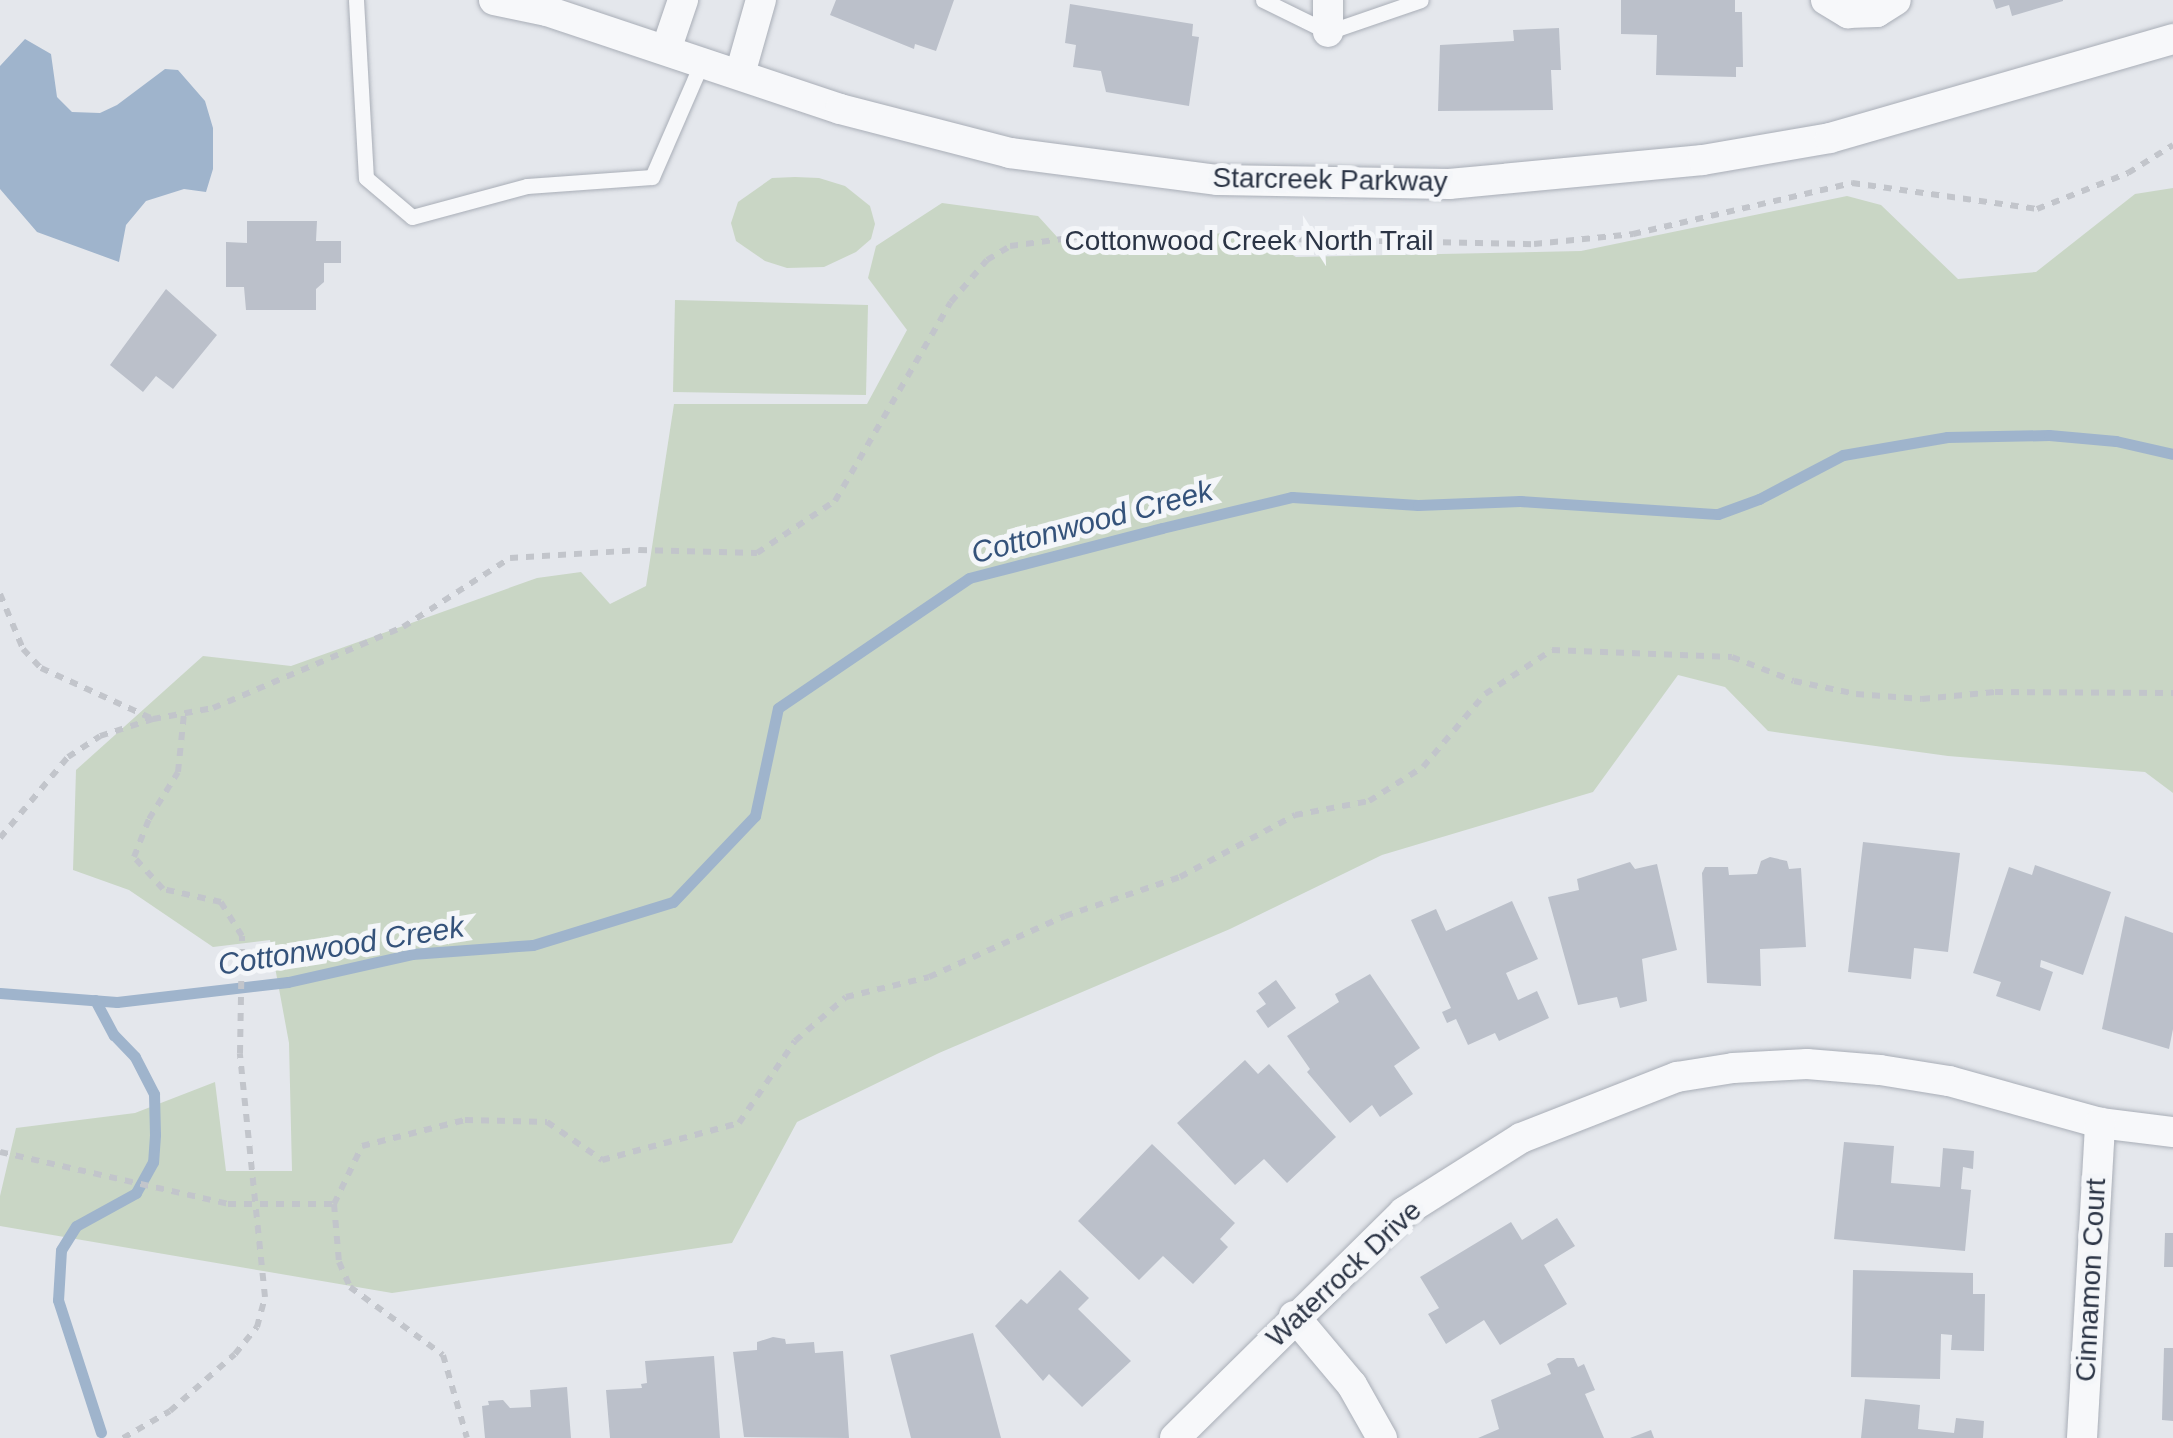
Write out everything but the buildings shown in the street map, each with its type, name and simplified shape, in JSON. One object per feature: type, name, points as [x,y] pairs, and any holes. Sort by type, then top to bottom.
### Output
[{"type":"street","name":"Starcreek Parkway","points":[[494,0],[548,11],[840,109],[1010,153],[1218,180],[1449,184],[1703,160],[1830,138],[2173,38]]},
{"type":"street","points":[[666,50],[683,0]]},
{"type":"street","points":[[740,74],[761,0]]},
{"type":"street","points":[[1328,0],[1328,32]]},
{"type":"street","points":[[1826,0],[1848,13],[1877,12],[1896,0]]},
{"type":"street","name":"Waterrock Drive","points":[[1175,1438],[1294,1316],[1404,1212],[1521,1138],[1677,1077],[1807,1064],[1880,1070],[1948,1081],[2100,1123],[2173,1132]]},
{"type":"street","name":"Cinnamon Court","points":[[2082,1438],[2100,1123]]},
{"type":"street","points":[[1294,1316],[1352,1384],[1382,1438]]},
{"type":"lane","points":[[356,0],[366,178],[412,217],[527,186],[652,177],[702,62]]},
{"type":"lane","points":[[1262,0],[1328,32],[1421,0]]},
{"type":"path","name":"Cottonwood Creek North Trail","points":[[0,838],[68,757],[100,736],[153,719],[213,708],[403,627],[510,558],[640,550],[757,553],[835,501],[951,302],[987,260],[1010,246],[1092,234],[1534,244],[1633,234],[1852,183],[2038,210],[2128,173],[2173,145]]},
{"type":"path","points":[[0,594],[23,649],[41,668],[153,719]]},
{"type":"path","points":[[467,1438],[443,1355],[350,1287],[338,1262],[334,1204],[362,1146],[466,1120],[548,1122],[602,1160],[738,1123],[796,1041],[846,996],[929,977],[1066,916],[1180,877],[1295,815],[1370,801],[1423,767],[1485,694],[1552,650],[1732,657],[1794,681],[1889,696],[2173,693]]},
{"type":"path","points":[[123,1438],[170,1410],[236,1354],[257,1327],[265,1297],[240,1053],[242,936],[221,902],[164,890],[134,857],[149,819],[178,772],[184,714]]},
{"type":"path","points":[[0,1152],[228,1204],[334,1204]]},
{"type":"green space","points":[[772,178],[819,178],[845,186],[870,206],[875,224],[871,239],[856,252],[824,267],[787,268],[765,261],[736,241],[731,223],[738,202]]},
{"type":"green space","points":[[2173,188],[2173,793],[2145,772],[1948,756],[1768,731],[1725,687],[1678,675],[1593,792],[1382,855],[1230,929],[939,1053],[797,1122],[732,1243],[392,1293],[0,1226],[0,1196],[16,1128],[135,1113],[215,1082],[226,1171],[292,1171],[289,1043],[270,940],[213,947],[129,890],[73,870],[76,770],[203,656],[291,666],[537,578],[581,572],[610,604],[646,586],[674,404],[867,404],[907,330],[868,278],[876,246],[942,203],[1038,216],[1068,249],[1252,230],[1296,257],[1581,251],[1847,196],[1881,205],[1958,279],[2036,272],[2135,194]]},
{"type":"green space","points":[[675,300],[868,305],[866,395],[673,392]]},
{"type":"water","points":[[25,39],[51,54],[57,97],[72,112],[100,113],[165,69],[178,70],[205,101],[213,128],[213,169],[206,192],[184,189],[146,201],[126,225],[119,262],[37,232],[0,189],[0,66]]},
{"type":"waterway","name":"Cottonwood Creek","points":[[0,993],[117,1002],[288,982],[412,954],[533,945],[673,902],[755,816],[778,708],[969,578],[1162,528],[1292,497],[1418,505],[1520,501],[1718,514],[1759,499],[1843,455],[1947,437],[2049,435],[2116,441],[2173,454]]},
{"type":"waterway","points":[[95,1000],[114,1035],[135,1057],[154,1094],[155,1135],[153,1162],[136,1193],[76,1226],[61,1250],[58,1300],[101,1432]]}]
